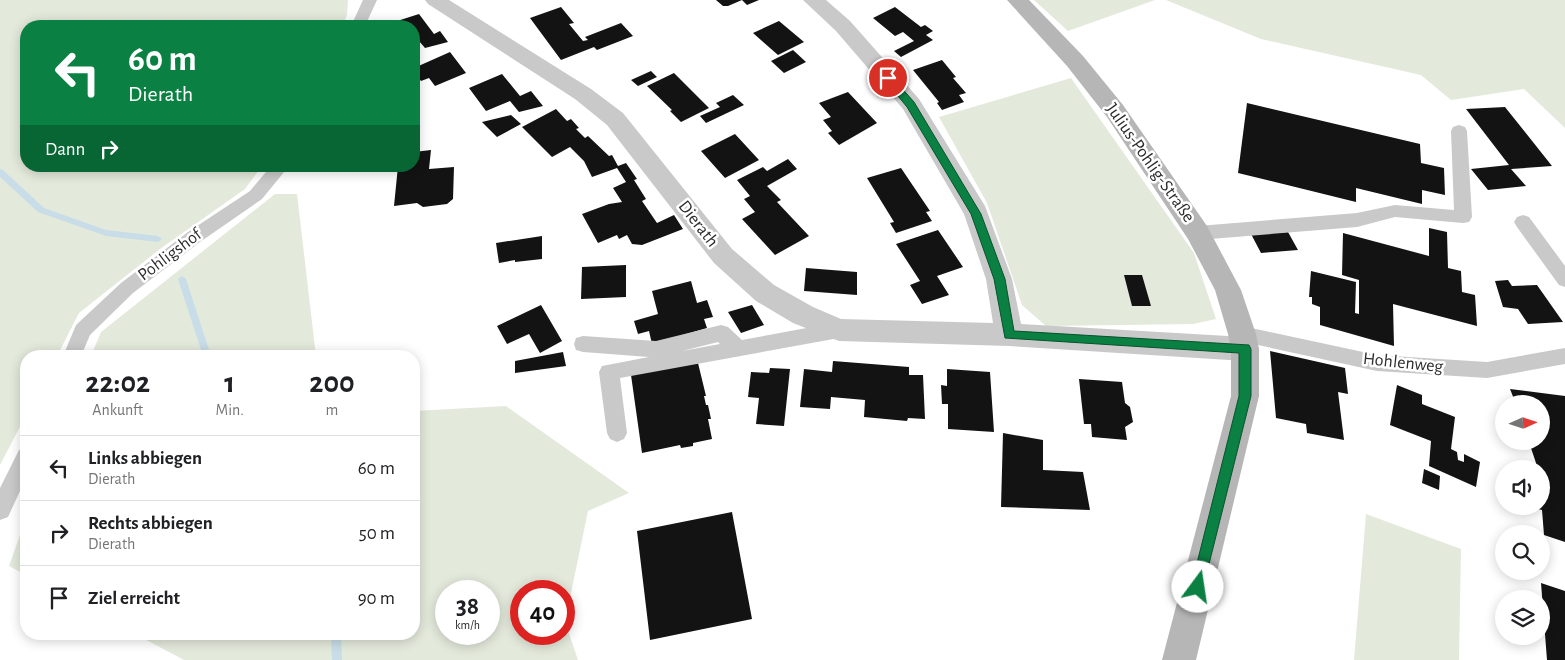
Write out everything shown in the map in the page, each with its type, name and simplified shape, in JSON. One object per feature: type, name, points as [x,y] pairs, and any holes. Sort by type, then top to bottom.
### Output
[{"type":"street","name":"Dierath","points":[[435,0],[582,94],[615,119],[723,256],[765,293],[803,315],[839,330],[1243,341]]},
{"type":"street","points":[[813,0],[843,26],[911,104],[976,214],[999,279],[1009,335]]},
{"type":"street","name":"Julius-Pohlig-Straße","points":[[1017,0],[1075,61],[1115,111],[1198,232],[1228,290],[1243,341],[1245,396],[1179,660]]},
{"type":"lane","points":[[361,20],[370,0]]},
{"type":"lane","points":[[1198,232],[1357,220],[1395,211],[1463,217],[1459,131]]},
{"type":"lane","name":"Pohligshof","points":[[75,350],[83,330],[127,288],[194,237],[256,195],[276,172]]},
{"type":"lane","points":[[1523,222],[1565,280]]},
{"type":"lane","points":[[617,433],[609,372],[839,330]]},
{"type":"lane","points":[[583,344],[656,349],[720,333],[739,348]]},
{"type":"lane","name":"Hohlenweg","points":[[1243,341],[1377,363],[1487,370],[1565,356]]},
{"type":"lane","points":[[0,510],[20,469]]},
{"type":"shaded area","points":[[0,0],[348,0],[345,20],[20,20],[20,172],[258,172],[245,189],[160,249],[79,313],[60,350],[20,350],[20,427],[0,465]]},
{"type":"shaded area","points":[[1034,0],[1155,0],[1068,31]]},
{"type":"shaded area","points":[[1166,0],[1565,0],[1565,128],[1524,89],[1451,100],[1421,75],[1261,39]]},
{"type":"shaded area","points":[[1071,78],[1194,253],[1216,319],[1193,324],[1046,326],[1022,305],[987,203],[939,117]]},
{"type":"shaded area","points":[[275,194],[297,194],[315,350],[94,350],[101,332]]},
{"type":"shaded area","points":[[506,406],[629,493],[588,511],[574,580],[510,580],[510,645],[573,645],[578,660],[184,660],[146,640],[420,640],[420,411]]},
{"type":"shaded area","points":[[1366,514],[1461,549],[1459,660],[1354,660]]},
{"type":"shaded area","points":[[20,535],[20,572],[9,566]]},
{"type":"building","points":[[716,0],[742,0],[728,6],[723,6]]},
{"type":"building","points":[[742,0],[759,0],[747,5]]},
{"type":"building","points":[[561,7],[574,23],[569,24],[583,41],[588,40],[585,37],[621,23],[633,36],[597,50],[594,47],[561,60],[530,18]]},
{"type":"building","points":[[895,7],[921,27],[925,25],[933,31],[926,35],[933,40],[901,57],[894,51],[914,41],[903,32],[895,36],[873,18]]},
{"type":"building","points":[[419,14],[434,34],[440,31],[448,42],[425,48],[420,42],[420,20],[400,20]]},
{"type":"building","points":[[779,21],[804,42],[778,55],[753,33]]},
{"type":"building","points":[[793,50],[806,62],[784,73],[771,61]]},
{"type":"building","points":[[450,52],[466,73],[435,86],[429,78],[420,80],[420,65]]},
{"type":"building","points":[[942,60],[956,77],[953,78],[966,93],[959,95],[964,102],[942,110],[937,103],[939,102],[913,70]]},
{"type":"building","points":[[651,71],[657,77],[638,86],[631,80]]},
{"type":"building","points":[[674,73],[709,108],[681,122],[670,111],[672,110],[647,86]]},
{"type":"building","points":[[502,74],[520,96],[531,91],[543,106],[519,112],[510,101],[486,111],[469,88]]},
{"type":"building","points":[[848,92],[877,123],[839,145],[828,133],[832,131],[823,120],[831,117],[819,103]]},
{"type":"building","points":[[733,95],[744,105],[706,123],[700,116],[720,107],[716,103]]},
{"type":"building","points":[[1247,103],[1420,144],[1421,163],[1444,168],[1445,195],[1422,190],[1422,204],[1356,188],[1356,202],[1238,173]]},
{"type":"building","points":[[1505,107],[1552,166],[1511,169],[1526,186],[1488,190],[1471,169],[1509,165],[1466,109]]},
{"type":"building","points":[[556,109],[567,121],[571,119],[579,128],[576,129],[585,138],[588,136],[609,156],[612,155],[618,166],[626,163],[637,179],[634,180],[646,199],[642,201],[657,223],[674,215],[683,229],[642,245],[632,244],[627,235],[619,239],[617,235],[598,243],[582,214],[609,204],[622,202],[613,188],[626,182],[617,168],[592,177],[584,161],[570,147],[552,157],[522,127]]},
{"type":"building","points":[[511,115],[521,124],[497,137],[482,122]]},
{"type":"building","points":[[735,134],[759,160],[725,178],[701,151]]},
{"type":"building","points":[[431,150],[429,169],[454,167],[453,199],[447,204],[423,207],[417,203],[394,206],[397,172],[420,172],[420,151]]},
{"type":"building","points":[[788,159],[797,169],[767,186],[781,200],[777,202],[809,236],[775,255],[742,219],[755,212],[744,199],[750,196],[737,180],[763,167],[767,171]]},
{"type":"building","points":[[901,168],[930,211],[926,212],[932,221],[896,233],[890,223],[894,222],[867,178]]},
{"type":"building","points":[[1429,228],[1447,232],[1448,268],[1461,271],[1462,292],[1475,295],[1477,326],[1393,304],[1394,346],[1320,325],[1320,307],[1312,304],[1312,297],[1309,297],[1311,271],[1356,282],[1355,313],[1359,314],[1359,280],[1342,275],[1343,233],[1429,256]]},
{"type":"building","points":[[938,230],[963,267],[937,276],[949,295],[922,304],[910,285],[920,281],[896,244]]},
{"type":"building","points":[[1288,232],[1298,250],[1261,253],[1251,234]]},
{"type":"building","points":[[542,236],[542,259],[515,262],[515,260],[499,263],[496,243]]},
{"type":"building","points":[[626,265],[626,297],[581,299],[582,267]]},
{"type":"building","points":[[806,268],[857,272],[857,295],[804,291]]},
{"type":"building","points":[[1124,275],[1142,275],[1151,306],[1132,306]]},
{"type":"building","points":[[1508,280],[1512,286],[1537,285],[1563,322],[1528,324],[1518,309],[1503,307],[1495,281]]},
{"type":"building","points":[[691,281],[697,303],[707,300],[713,317],[704,319],[707,328],[652,344],[649,331],[638,334],[634,321],[658,314],[652,291]]},
{"type":"building","points":[[541,305],[562,341],[540,353],[529,334],[507,344],[497,326]]},
{"type":"building","points":[[752,305],[764,325],[741,333],[728,312]]},
{"type":"building","points":[[1270,351],[1345,368],[1348,394],[1338,392],[1344,440],[1307,433],[1306,424],[1276,418]]},
{"type":"building","points":[[563,352],[566,366],[515,373],[515,361]]},
{"type":"building","points":[[833,361],[909,367],[909,375],[923,375],[925,419],[908,418],[907,421],[864,417],[865,400],[831,397],[830,409],[800,407],[804,369],[832,372]]},
{"type":"building","points":[[698,363],[706,396],[704,396],[706,405],[708,405],[711,419],[708,419],[712,439],[693,443],[693,446],[681,448],[680,445],[642,453],[631,375]]},
{"type":"building","points":[[770,368],[790,369],[784,426],[756,424],[759,398],[748,397],[751,372],[769,373]]},
{"type":"building","points":[[947,369],[990,372],[994,432],[948,429],[948,404],[942,404],[941,385],[947,386]]},
{"type":"building","points":[[1079,379],[1122,382],[1125,403],[1130,407],[1133,422],[1125,427],[1127,440],[1092,437],[1091,424],[1084,424]]},
{"type":"building","points":[[1397,385],[1422,395],[1422,404],[1455,417],[1451,449],[1457,452],[1458,460],[1464,462],[1464,454],[1480,462],[1476,487],[1429,466],[1431,441],[1390,425]]},
{"type":"building","points":[[1510,389],[1565,396],[1565,542],[1550,537],[1550,525],[1543,525],[1542,515],[1550,515],[1550,460],[1535,460],[1532,450],[1550,450],[1550,395],[1512,395]]},
{"type":"building","points":[[1003,433],[1043,440],[1043,470],[1083,472],[1090,510],[1001,507]]},
{"type":"building","points":[[1424,469],[1440,476],[1439,490],[1422,483]]},
{"type":"building","points":[[732,512],[752,619],[650,640],[637,531]]},
{"type":"building","points":[[1541,583],[1565,591],[1565,660],[1547,660],[1546,645],[1550,645],[1550,590],[1542,590]]},
{"type":"waterway","points":[[0,172],[41,210],[106,233],[158,239]]},
{"type":"waterway","points":[[182,279],[205,350]]},
{"type":"waterway","points":[[336,640],[337,660]]},
{"type":"route","points":[[888,78],[911,104],[976,214],[999,279],[1009,335],[1245,349],[1245,396],[1198,587]]}]
